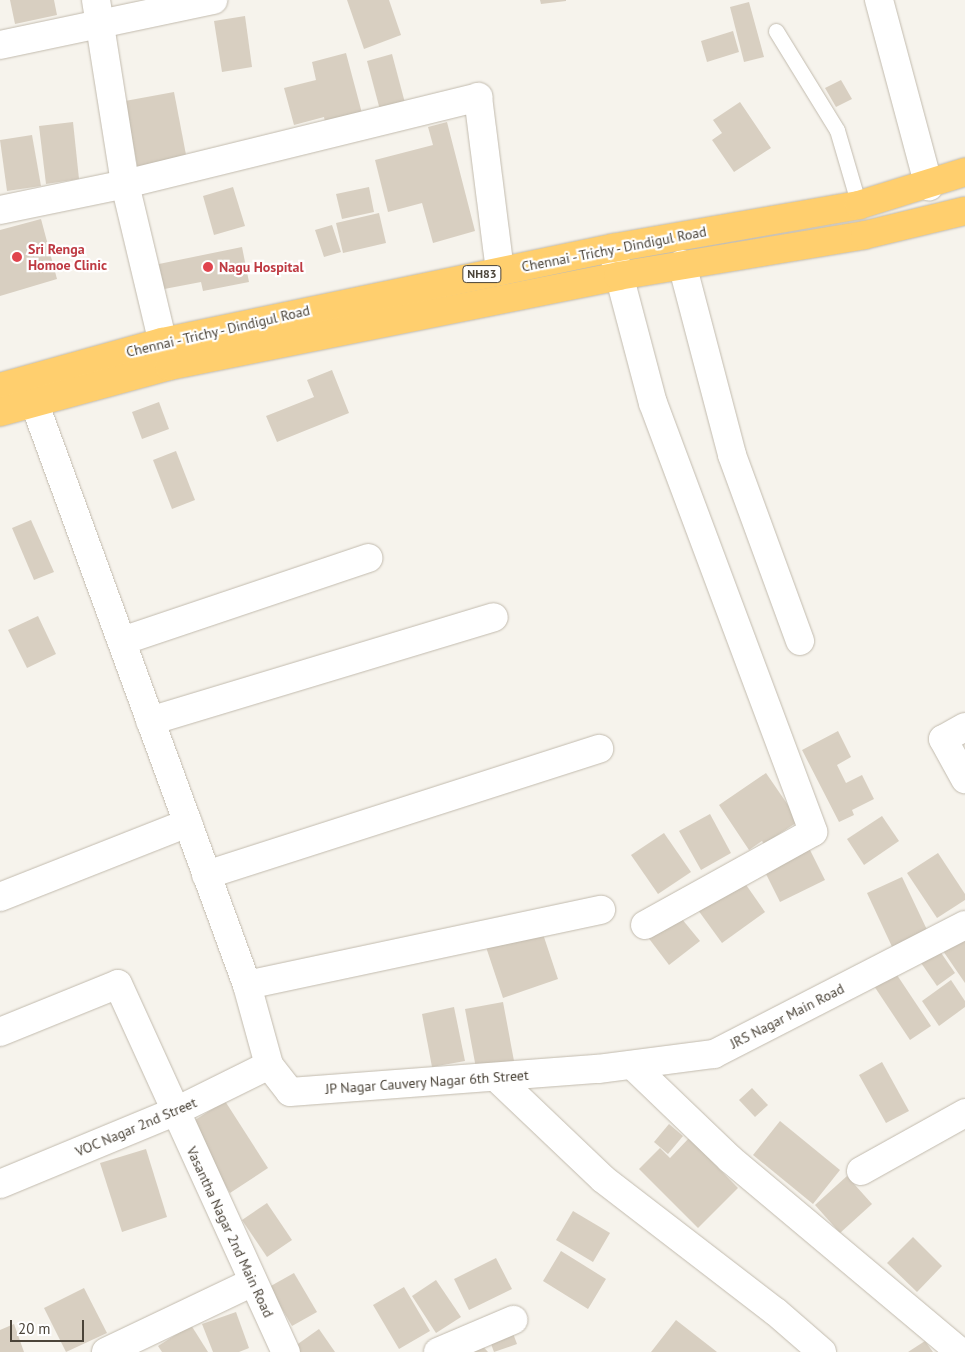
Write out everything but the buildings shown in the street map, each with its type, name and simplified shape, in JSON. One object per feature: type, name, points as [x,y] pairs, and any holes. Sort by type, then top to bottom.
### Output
[{"type":"highway","name":"Chennai - Trichy - Dindigul Road","points":[[0,412],[34,402],[165,354],[500,271],[613,248],[859,206],[929,186],[965,172]]},
{"type":"highway","name":"Chennai - Trichy - Dindigul Road","points":[[0,387],[165,354],[682,264],[865,235],[965,211]]},
{"type":"street","points":[[0,45],[98,11],[213,0]]},
{"type":"street","points":[[879,0],[929,186]]},
{"type":"street","points":[[98,11],[125,184],[165,354]]},
{"type":"street","points":[[0,210],[125,184],[478,97],[500,271]]},
{"type":"street","points":[[613,248],[618,276],[653,403],[813,832],[645,925]]},
{"type":"street","points":[[682,264],[732,454],[800,641]]},
{"type":"street","points":[[34,402],[247,985],[269,1065]]},
{"type":"street","points":[[122,641],[368,558]]},
{"type":"street","points":[[150,721],[494,617]]},
{"type":"street","points":[[965,727],[943,739],[965,779]]},
{"type":"street","points":[[206,875],[599,749]]},
{"type":"street","points":[[0,897],[188,823]]},
{"type":"street","points":[[247,985],[601,910]]},
{"type":"street","name":"JRS Nagar Main Road","points":[[598,1069],[714,1054],[965,925]]},
{"type":"street","name":"Vasantha Nagar 2nd Main Road","points":[[0,1032],[118,984],[174,1112],[286,1352]]},
{"type":"street","name":"JP Nagar Cauvery Nagar 6th Street","points":[[269,1065],[290,1092],[598,1069]]},
{"type":"street","name":"VOC Nagar 2nd Street","points":[[0,1184],[174,1112],[269,1065]]},
{"type":"street","points":[[632,1065],[730,1159],[960,1352]]},
{"type":"street","points":[[497,1078],[603,1179],[769,1307],[822,1352]]},
{"type":"street","points":[[861,1171],[965,1113]]},
{"type":"street","points":[[106,1352],[253,1282]]},
{"type":"street","points":[[438,1352],[513,1320]]},
{"type":"lane","points":[[776,31],[837,130],[859,206]]},
{"type":"place","name":"Sri Renga Homoe Clinic","points":[[17,257]]},
{"type":"place","name":"Nagu Hospital","points":[[208,267]]}]
